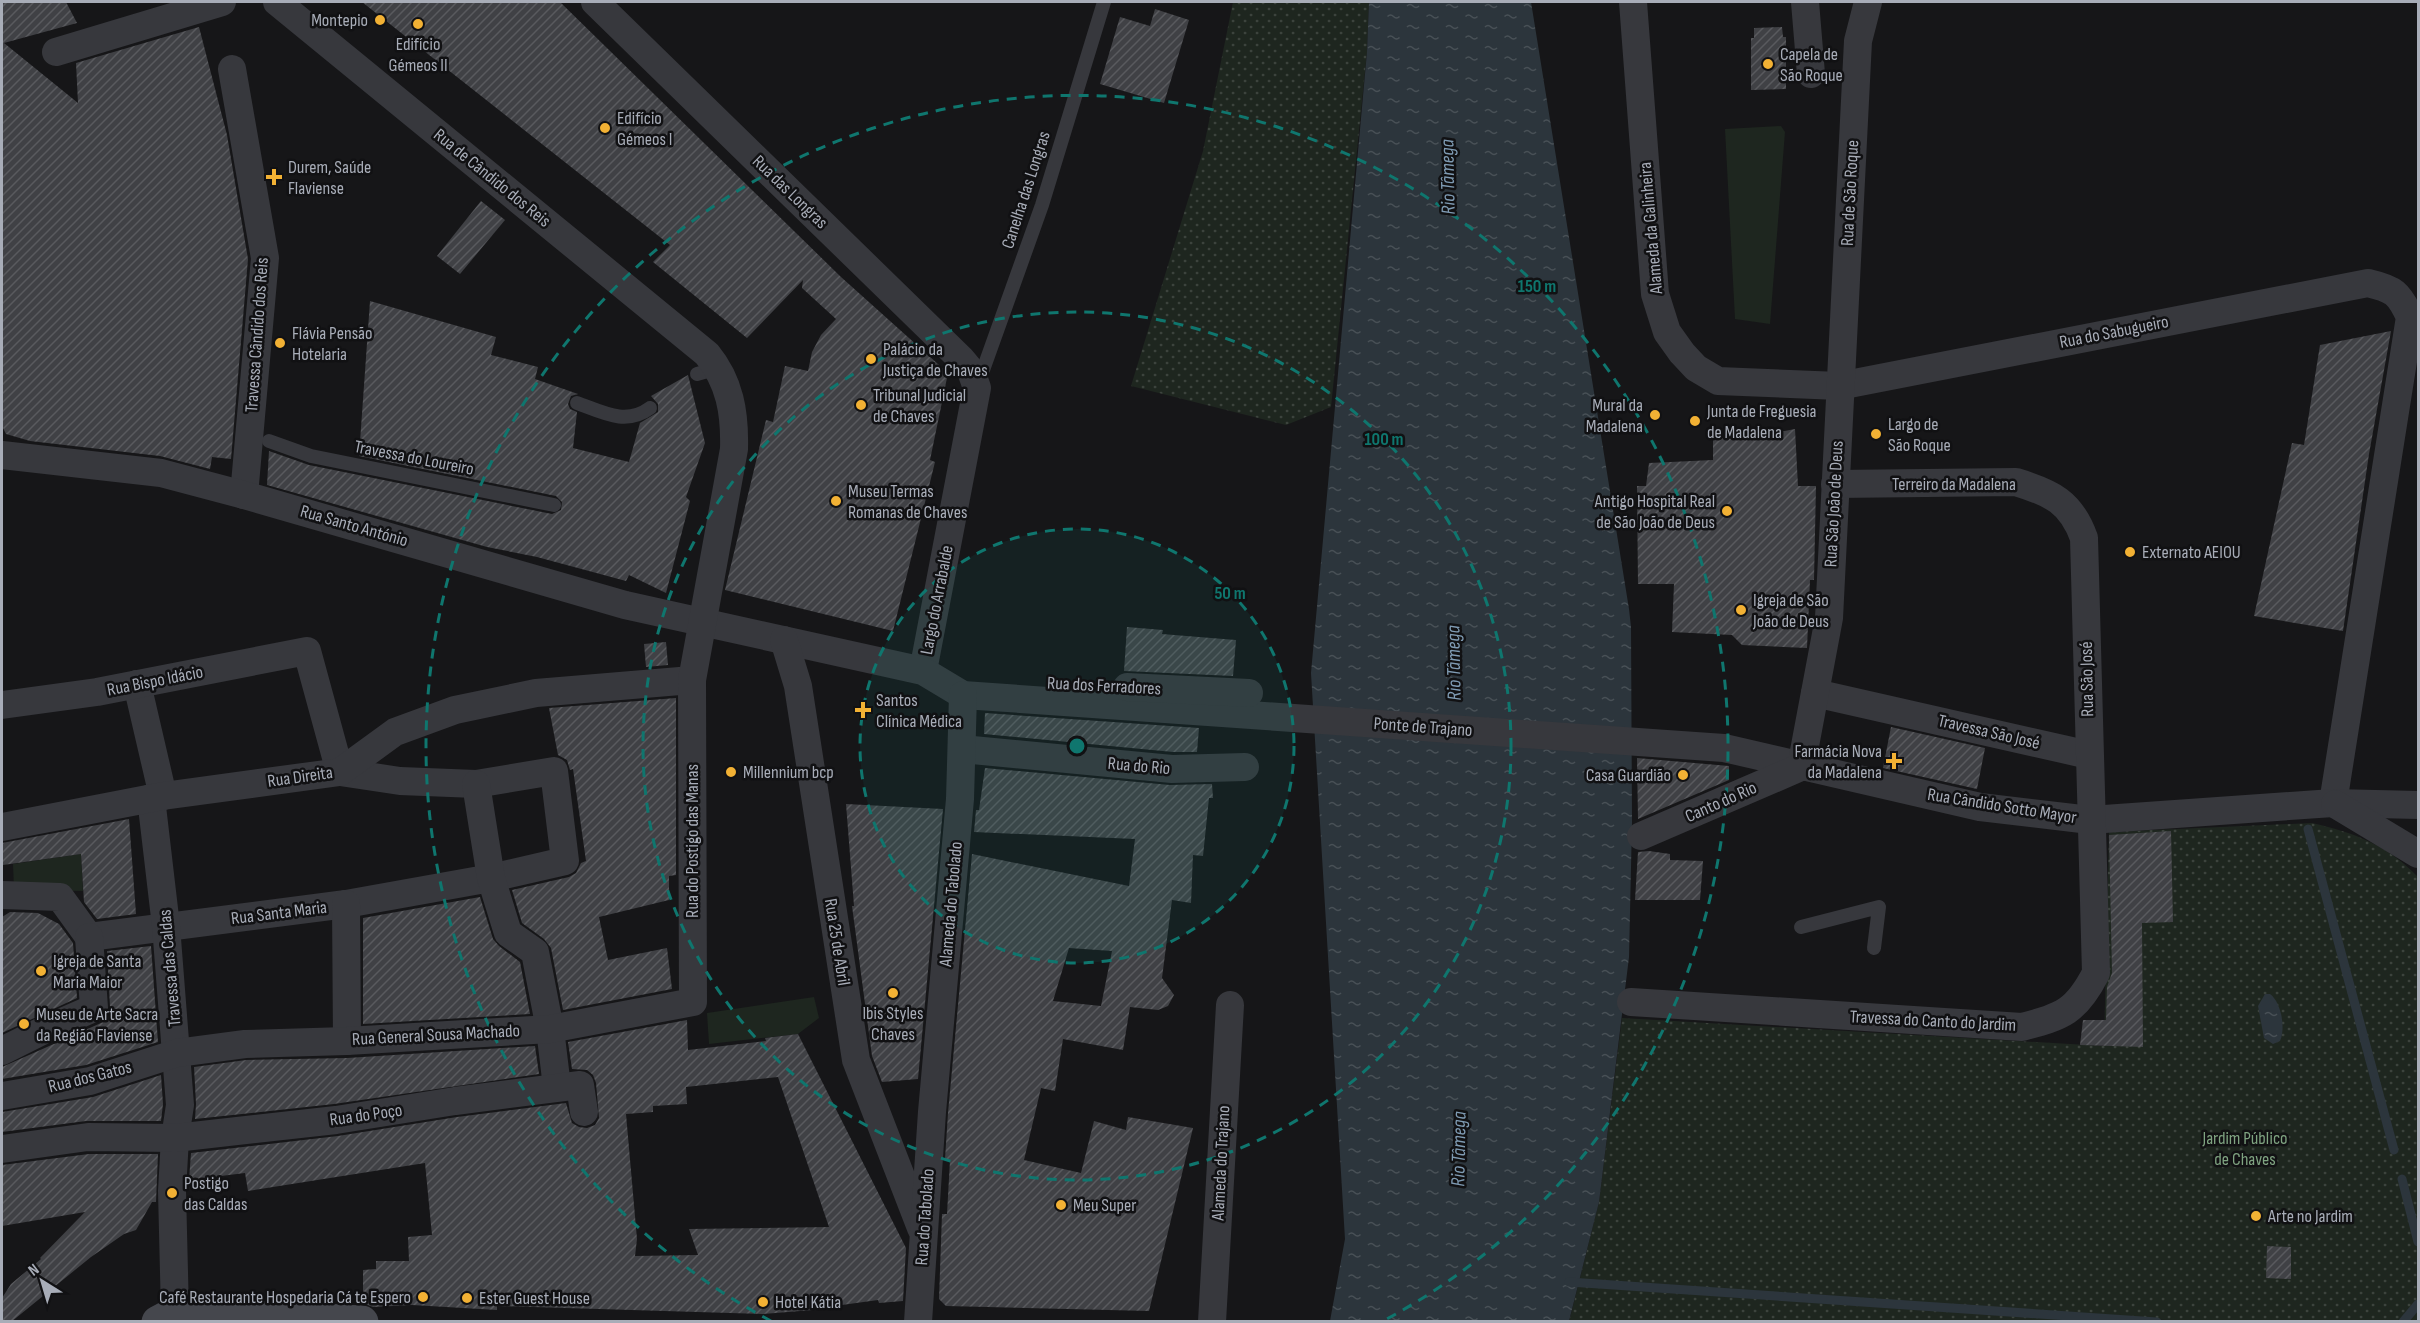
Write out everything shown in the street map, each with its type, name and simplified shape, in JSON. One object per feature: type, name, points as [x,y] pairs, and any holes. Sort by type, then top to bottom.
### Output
[{"type":"street","points":[[56,52],[222,2]]},
{"type":"street","name":"Rua de Cândido dos Reis","points":[[277,2],[708,365],[726,384],[735,419],[734,449],[702,621]]},
{"type":"street","name":"Rua das Longras","points":[[595,2],[961,359],[971,371],[977,388]]},
{"type":"street","name":"Alameda da Galinheira","points":[[1633,2],[1655,294],[1667,332],[1696,368],[1718,381],[1839,386]]},
{"type":"street","points":[[1804,2],[1810,74]]},
{"type":"street","name":"Rua de São Roque","points":[[1839,386],[1858,41],[1868,2]]},
{"type":"street","name":"Travessa Cândido dos Reis","points":[[232,69],[265,258],[244,495]]},
{"type":"street","name":"Rua do Sabugueiro","points":[[1839,386],[2368,283],[2388,288],[2403,301],[2410,317],[2333,803]]},
{"type":"street","name":"Rua São João de Deus","points":[[1801,766],[1829,618],[1839,386]]},
{"type":"street","name":"Largo do Arrabalde","points":[[923,671],[977,388]]},
{"type":"street","name":"Rua Santo António","points":[[2,455],[161,474],[244,495],[626,605],[702,621]]},
{"type":"street","name":"Terreiro da Madalena","points":[[1835,484],[2016,482],[2040,489],[2062,502],[2077,519],[2084,538]]},
{"type":"street","name":"Rua São José","points":[[2084,538],[2090,820]]},
{"type":"street","points":[[692,680],[702,621]]},
{"type":"street","name":"Largo do Arrabalde","points":[[702,621],[923,671],[963,695]]},
{"type":"street","name":"Rua 25 de Abril","points":[[784,640],[798,686],[856,1060],[924,1236]]},
{"type":"street","name":"Rua Bispo Idácio","points":[[2,705],[97,692],[307,651],[340,772]]},
{"type":"street","name":"Rua Direita","points":[[2,827],[157,797],[340,772],[394,732],[456,710],[536,693],[692,680]]},
{"type":"street","name":"Rua do Postigo das Manas","points":[[692,680],[693,1002]]},
{"type":"street","name":"Rua dos Ferradores","points":[[963,695],[990,681],[1249,693]]},
{"type":"street","name":"Travessa das Caldas","points":[[137,684],[157,797],[180,1105],[175,1138]]},
{"type":"street","name":"Travessa São José","points":[[1815,693],[2089,755]]},
{"type":"street","name":"Ponte de Trajano","points":[[963,695],[1639,742]]},
{"type":"street","name":"Alameda do Tabolado","points":[[932,1112],[960,799],[963,695]]},
{"type":"street","name":"Rua Cândido Sotto Mayor","points":[[1639,742],[1724,748],[1980,807],[2090,820],[2333,803],[2418,805]]},
{"type":"street","name":"Rua do Rio","points":[[962,749],[1172,769],[1245,767]]},
{"type":"street","name":"Canto do Rio","points":[[1641,836],[1801,766]]},
{"type":"street","name":"Rua Santa Maria","points":[[89,937],[346,904],[491,878],[565,861],[554,771],[476,784]]},
{"type":"street","points":[[340,772],[400,781],[476,784],[491,878],[508,933],[535,952],[550,1029],[558,1087],[580,1085],[584,1112]]},
{"type":"street","points":[[2333,803],[2418,854]]},
{"type":"street","name":"Travessa do Canto do Jardim","points":[[1630,1002],[1867,1011],[2022,1027],[2048,1020],[2071,1008],[2084,996],[2096,973],[2090,820]]},
{"type":"street","points":[[2,1051],[94,1008],[89,937],[60,897],[6,895]]},
{"type":"street","points":[[346,904],[348,1041]]},
{"type":"street","name":"Rua General Sousa Machado","points":[[177,1053],[245,1044],[348,1041],[550,1029],[693,1002]]},
{"type":"street","name":"Alameda do Trajano","points":[[1212,1322],[1230,1005]]},
{"type":"street","name":"Rua dos Gatos","points":[[2,1096],[90,1081],[177,1053]]},
{"type":"street","name":"Rua do Poço","points":[[2,1149],[88,1137],[175,1138],[336,1120],[558,1087]]},
{"type":"street","points":[[881,1124],[893,1131],[905,1132],[919,1126],[932,1112]]},
{"type":"street","name":"Rua do Tabolado","points":[[918,1322],[932,1112]]},
{"type":"street","points":[[175,1138],[166,1317],[362,1322]]},
{"type":"lane","name":"Canelha das Longras","points":[[977,388],[1042,205],[1104,2]]},
{"type":"lane","points":[[578,403],[618,418],[632,417],[650,408]]},
{"type":"lane","name":"Travessa do Loureiro","points":[[268,441],[310,456],[551,501]]},
{"type":"lane","points":[[1801,927],[1879,907],[1874,948]]},
{"type":"green space","points":[[1233,2],[1369,2],[1367,52],[1331,407],[1286,425],[1131,386],[1203,151]]},
{"type":"green space","points":[[1781,126],[1785,132],[1770,324],[1735,319],[1725,129]]},
{"type":"green space","name":"Jardim Público de Chaves","points":[[2312,823],[2370,842],[2395,857],[2418,877],[2418,1321],[2220,1322],[2089,1317],[2089,1322],[1569,1322],[1599,1202],[1622,1018],[2104,1046],[2109,832]]},
{"type":"green space","points":[[81,854],[83,891],[14,890],[13,864]]},
{"type":"green space","points":[[814,997],[819,1018],[798,1034],[709,1044],[707,1013]]},
{"type":"water","name":"Rio Tâmega","points":[[1369,2],[1531,2],[1629,609],[1632,822],[1629,957],[1599,1202],[1569,1321],[1330,1321],[1345,1239],[1311,673],[1367,52]]},
{"type":"water","points":[[2265,994],[2270,994],[2274,998],[2281,1016],[2282,1036],[2280,1041],[2273,1044],[2264,1038],[2258,1006]]},
{"type":"building","points":[[2,2],[66,2],[77,23],[4,43],[78,103],[76,63],[199,27],[227,135],[248,259],[231,459],[212,457],[210,469],[160,456],[30,441],[6,434],[2,426]]},
{"type":"building","points":[[362,2],[560,2],[841,277],[948,373],[930,460],[935,462],[893,631],[725,590],[766,420],[773,422],[785,366],[808,371],[812,352],[821,335],[836,319],[802,288],[803,280],[747,338],[653,262],[670,245]]},
{"type":"building","points":[[1155,9],[1189,20],[1164,103],[1100,84],[1120,17],[1150,26]]},
{"type":"building","name":"Capela de São Roque","points":[[1782,27],[1783,37],[1786,37],[1786,89],[1751,90],[1751,38],[1754,38],[1754,28]]},
{"type":"building","points":[[481,201],[505,220],[460,274],[437,256]]},
{"type":"building","points":[[370,301],[496,337],[491,355],[538,367],[535,379],[578,394],[571,396],[568,404],[570,409],[577,412],[573,448],[629,462],[640,423],[658,412],[658,404],[651,396],[688,375],[705,443],[686,497],[690,501],[666,593],[629,575],[626,581],[537,557],[487,547],[267,485],[269,451],[309,465],[552,514],[561,510],[562,502],[556,496],[359,456]]},
{"type":"building","points":[[2391,331],[2369,454],[2343,631],[2254,616],[2292,443],[2304,445],[2320,345]]},
{"type":"building","points":[[1795,429],[1798,486],[1816,486],[1814,580],[1810,580],[1807,648],[1742,645],[1732,635],[1672,632],[1674,584],[1638,584],[1637,486],[1646,486],[1649,463],[1713,460],[1713,435],[1769,434]]},
{"type":"building","points":[[1127,627],[1163,630],[1162,634],[1236,640],[1233,676],[1124,671]]},
{"type":"building","points":[[666,642],[668,665],[646,667],[644,644]]},
{"type":"building","points":[[676,698],[676,875],[669,876],[669,900],[599,917],[608,960],[667,948],[672,989],[563,1010],[551,948],[544,939],[522,923],[512,890],[569,877],[576,873],[581,863],[586,861],[573,769],[570,770],[567,760],[558,755],[549,708]]},
{"type":"building","points":[[985,713],[1199,728],[1197,752],[1173,752],[984,734]]},
{"type":"building","points":[[1891,727],[1985,748],[1977,789],[1883,768]]},
{"type":"building","name":"Casa Guardião","points":[[1637,758],[1729,766],[1729,780],[1638,819]]},
{"type":"building","points":[[985,768],[1170,785],[1212,784],[1213,798],[1209,798],[1203,856],[1193,855],[1191,903],[1172,900],[1162,978],[1174,995],[1168,1006],[1158,1010],[1130,1007],[1123,1050],[1063,1039],[1055,1091],[1041,1088],[1024,1160],[1081,1173],[1094,1121],[1126,1130],[1128,1117],[1193,1128],[1149,1311],[946,1306],[939,1299],[942,1214],[947,1214],[950,1160],[945,1159],[948,1113],[972,854],[1129,886],[1135,839],[974,832],[976,810],[979,810]],"holes":[[[1069,948],[1112,951],[1101,1006],[1053,1001]]]},
{"type":"building","points":[[846,804],[943,809],[918,1079],[882,1082],[872,1056],[852,906],[854,906]]},
{"type":"building","points":[[129,819],[136,914],[97,919],[84,902],[81,854],[3,865],[2,843]]},
{"type":"building","points":[[2171,831],[2173,922],[2142,923],[2143,1047],[2080,1045],[2083,1020],[2106,1020],[2107,987],[2112,973],[2109,835]]},
{"type":"building","points":[[1638,852],[1670,854],[1670,860],[1703,861],[1700,900],[1635,900]]},
{"type":"building","points":[[480,897],[493,939],[520,962],[530,1014],[363,1024],[363,918]]},
{"type":"building","name":"Igreja de Santa Maria Maior","points":[[10,912],[38,913],[59,924],[73,943],[77,998],[2,1033],[2,917]]},
{"type":"building","points":[[151,946],[158,1042],[86,1065],[2,1079],[2,1067],[101,1023],[108,1017],[110,1007],[107,951]]},
{"type":"building","points":[[687,1020],[688,1050],[766,1041],[765,1038],[798,1034],[906,1248],[903,1301],[879,1303],[878,1300],[813,1310],[763,1314],[497,1306],[497,1310],[412,1305],[373,1307],[363,1303],[363,1270],[376,1269],[376,1261],[409,1261],[408,1237],[432,1235],[425,1163],[248,1191],[245,1173],[189,1180],[191,1153],[338,1136],[457,1117],[566,1103],[572,1123],[587,1128],[595,1125],[599,1118],[596,1083],[593,1075],[587,1070],[572,1069],[568,1042]],"holes":[[[778,1077],[829,1227],[689,1229],[698,1255],[635,1256],[637,1239],[626,1114],[653,1112],[653,1106],[687,1104],[686,1087]]]},
{"type":"building","points":[[535,1046],[539,1074],[334,1104],[195,1119],[194,1067],[246,1060],[347,1058]]},
{"type":"building","points":[[161,1075],[163,1104],[161,1121],[86,1121],[2,1132],[2,1112],[93,1097]]},
{"type":"building","points":[[89,1154],[158,1154],[156,1202],[152,1202],[136,1230],[124,1234],[91,1257],[11,1322],[2,1322],[2,1298],[11,1284],[41,1259],[85,1212],[2,1226],[2,1165]]},
{"type":"building","points":[[2267,1246],[2291,1247],[2291,1279],[2266,1278]]},
{"type":"waterway","points":[[2308,829],[2394,1150]]},
{"type":"waterway","points":[[2402,1179],[2418,1242]]},
{"type":"waterway","points":[[1569,1282],[2157,1322]]},
{"type":"waterway","points":[[2403,1322],[2418,1304]]},
{"type":"place","name":"Montepio","points":[[380,20]]},
{"type":"place","name":"Edifício Gémeos II","points":[[418,24]]},
{"type":"place","name":"Capela de São Roque","points":[[1768,64]]},
{"type":"place","name":"Edifício Gémeos I","points":[[605,128]]},
{"type":"place","name":"Durem, Saúde Flaviense","points":[[274,177]]},
{"type":"place","name":"Flávia Pensão Hotelaria","points":[[280,343]]},
{"type":"place","name":"Palácio da Justiça de Chaves","points":[[871,359]]},
{"type":"place","name":"Tribunal Judicial de Chaves","points":[[861,405]]},
{"type":"place","name":"Mural da Madalena","points":[[1655,415]]},
{"type":"place","name":"Junta de Freguesia de Madalena","points":[[1695,421]]},
{"type":"place","name":"Largo de São Roque","points":[[1876,434]]},
{"type":"place","name":"Museu Termas Romanas de Chaves","points":[[836,501]]},
{"type":"place","name":"Antigo Hospital Real de São João de Deus","points":[[1727,511]]},
{"type":"place","name":"Externato AEIOU","points":[[2130,552]]},
{"type":"place","name":"Igreja de São João de Deus","points":[[1741,610]]},
{"type":"place","name":"Santos Clínica Médica","points":[[863,710]]},
{"type":"place","name":"Farmácia Nova da Madalena","points":[[1894,761]]},
{"type":"place","name":"Millennium bcp","points":[[731,772]]},
{"type":"place","name":"Casa Guardião","points":[[1683,775]]},
{"type":"place","name":"Igreja de Santa Maria Maior","points":[[41,971]]},
{"type":"place","name":"Ibis Styles Chaves","points":[[893,993]]},
{"type":"place","name":"Museu de Arte Sacra da Região Flaviense","points":[[24,1024]]},
{"type":"place","name":"Postigo das Caldas","points":[[172,1193]]},
{"type":"place","name":"Meu Super","points":[[1061,1205]]},
{"type":"place","name":"Arte no Jardim","points":[[2256,1216]]},
{"type":"place","name":"Café Restaurante Hospedaria Cá te Espero","points":[[423,1297]]},
{"type":"place","name":"Ester Guest House","points":[[467,1298]]},
{"type":"place","name":"Hotel Kátia","points":[[763,1302]]}]
